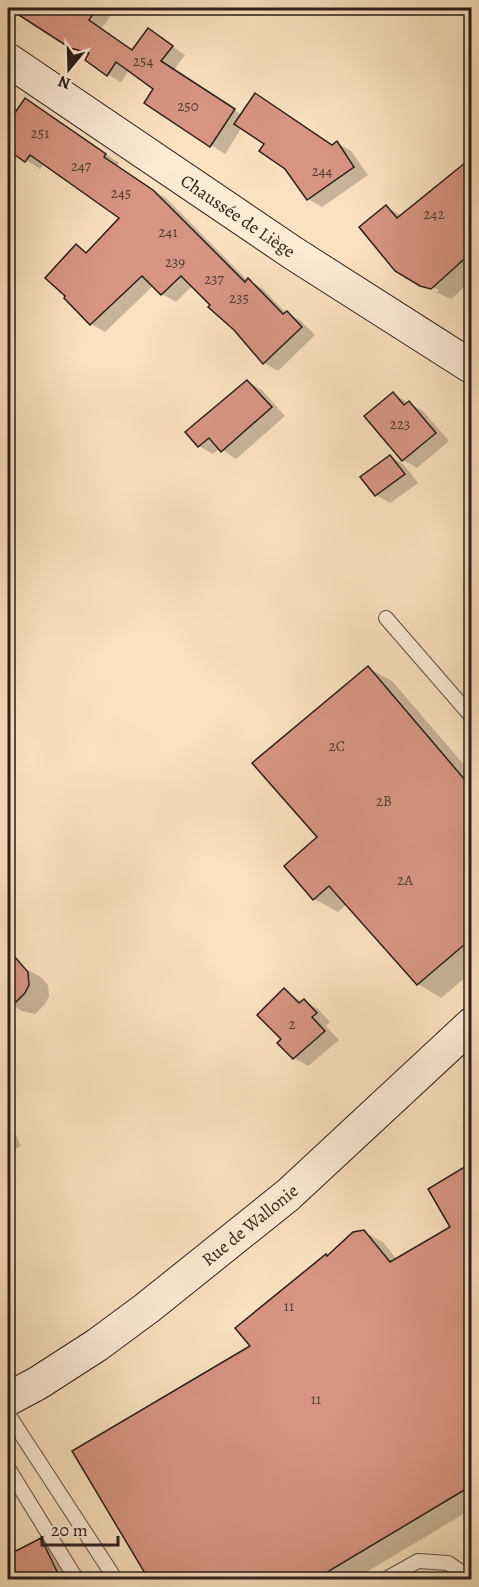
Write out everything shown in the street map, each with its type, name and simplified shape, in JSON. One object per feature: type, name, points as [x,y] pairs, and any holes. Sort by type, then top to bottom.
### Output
[{"type":"street","name":"Chaussée de Liège","points":[[8,60],[293,253],[471,367]]},
{"type":"street","name":"Rue de Wallonie","points":[[8,1399],[38,1383],[97,1345],[279,1203],[471,1024]]},
{"type":"lane","points":[[386,618],[471,717]]},
{"type":"lane","points":[[8,1414],[116,1580]]},
{"type":"lane","points":[[8,1468],[77,1580]]},
{"type":"lane","points":[[384,1580],[418,1561],[448,1563],[471,1579]]},
{"type":"building","points":[[8,8],[97,8],[89,20],[132,50],[148,28],[173,46],[161,61],[235,109],[210,147],[144,103],[153,89],[116,62],[107,76],[85,60],[89,53],[70,48]]},
{"type":"building","points":[[255,93],[332,145],[337,141],[354,167],[307,200],[285,169],[259,151],[264,144],[234,124]]},
{"type":"building","points":[[25,98],[106,154],[104,157],[153,190],[245,282],[248,278],[283,314],[287,311],[302,327],[263,364],[234,330],[208,307],[210,305],[181,276],[161,295],[142,276],[90,325],[64,298],[65,296],[45,278],[76,244],[86,253],[119,218],[30,155],[25,162],[8,150],[8,123]]},
{"type":"building","points":[[471,158],[471,253],[431,289],[420,286],[395,271],[359,227],[386,205],[397,218]]},
{"type":"building","points":[[247,380],[272,407],[221,452],[209,438],[198,447],[185,432]]},
{"type":"building","points":[[393,392],[404,405],[409,401],[436,433],[402,461],[364,416]]},
{"type":"building","points":[[390,455],[405,474],[375,496],[360,477]]},
{"type":"building","points":[[368,666],[471,787],[471,939],[417,985],[329,886],[313,900],[284,866],[317,837],[252,763]]},
{"type":"building","points":[[8,949],[28,972],[29,985],[25,993],[8,1010]]},
{"type":"building","points":[[284,988],[299,1003],[304,999],[317,1013],[312,1017],[325,1031],[293,1059],[277,1043],[281,1039],[257,1015]]},
{"type":"building","points":[[471,1163],[471,1486],[314,1580],[149,1580],[72,1451],[250,1346],[235,1328],[326,1254],[327,1256],[353,1232],[364,1230],[390,1262],[450,1227],[428,1189]]},
{"type":"building","points":[[41,1538],[61,1580],[8,1580],[8,1555]]}]
